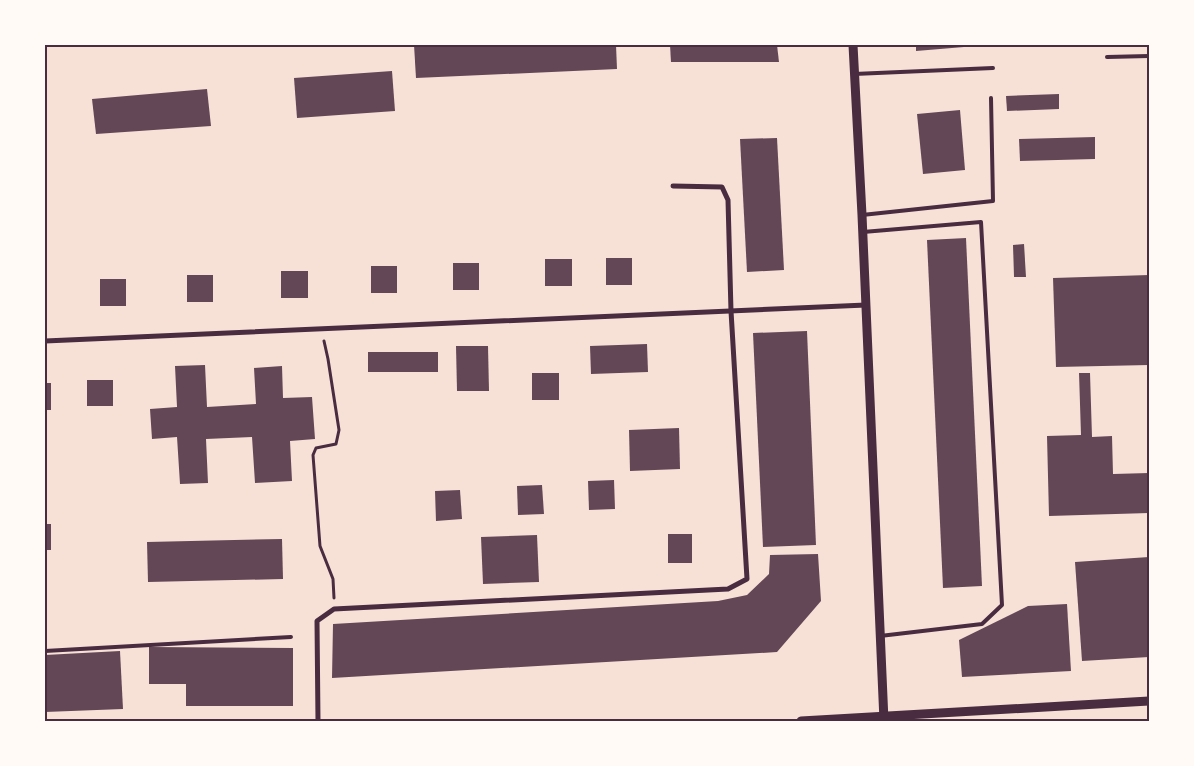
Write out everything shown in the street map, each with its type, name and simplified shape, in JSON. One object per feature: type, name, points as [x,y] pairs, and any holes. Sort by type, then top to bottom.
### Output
[{"type":"street","points":[[853,45],[884,719]]},
{"type":"street","points":[[318,721],[316,621],[334,608],[728,589],[747,579],[731,311],[728,200],[722,187],[672,186]]},
{"type":"street","points":[[45,341],[866,305]]},
{"type":"street","points":[[801,721],[884,719],[1149,701]]},
{"type":"lane","points":[[1107,57],[1149,56]]},
{"type":"lane","points":[[854,74],[993,68]]},
{"type":"lane","points":[[862,215],[993,201],[992,98]]},
{"type":"lane","points":[[863,232],[981,222],[1002,605],[982,624],[880,636]]},
{"type":"lane","points":[[45,651],[292,638]]},
{"type":"path","points":[[321,329],[340,430],[336,444],[316,448],[313,455],[320,546],[332,579],[334,608]]},
{"type":"building","points":[[414,45],[616,45],[617,69],[416,78]]},
{"type":"building","points":[[670,45],[777,45],[779,62],[671,62]]},
{"type":"building","points":[[916,45],[976,45],[976,46],[916,51]]},
{"type":"building","points":[[392,71],[395,111],[297,118],[294,78]]},
{"type":"building","points":[[207,89],[211,126],[96,134],[92,99]]},
{"type":"building","points":[[1059,94],[1059,109],[1007,111],[1006,96]]},
{"type":"building","points":[[960,110],[965,170],[923,174],[917,114]]},
{"type":"building","points":[[1095,137],[1095,159],[1020,161],[1019,139]]},
{"type":"building","points":[[777,138],[784,270],[747,272],[740,139]]},
{"type":"building","points":[[966,238],[982,586],[943,588],[927,240]]},
{"type":"building","points":[[1024,244],[1026,277],[1014,277],[1013,245]]},
{"type":"building","points":[[606,258],[632,258],[632,285],[606,285]]},
{"type":"building","points":[[545,259],[572,259],[572,286],[545,286]]},
{"type":"building","points":[[453,263],[479,263],[479,290],[453,290]]},
{"type":"building","points":[[371,266],[397,266],[397,293],[371,293]]},
{"type":"building","points":[[281,271],[308,271],[308,298],[281,298]]},
{"type":"building","points":[[187,275],[213,275],[213,302],[187,302]]},
{"type":"building","points":[[1149,275],[1149,365],[1056,367],[1053,278]]},
{"type":"building","points":[[100,279],[126,279],[126,306],[100,306]]},
{"type":"building","points":[[807,331],[816,545],[763,547],[753,333]]},
{"type":"building","points":[[647,344],[648,372],[591,374],[590,346]]},
{"type":"building","points":[[456,346],[488,346],[489,391],[457,391]]},
{"type":"building","points":[[368,352],[438,352],[438,372],[368,372]]},
{"type":"building","points":[[205,365],[207,407],[256,404],[254,368],[282,366],[283,398],[312,397],[315,439],[290,441],[292,481],[255,483],[252,437],[206,439],[208,483],[180,484],[177,437],[152,439],[150,409],[177,407],[175,366]]},
{"type":"building","points":[[532,373],[559,373],[559,400],[532,400]]},
{"type":"building","points":[[1079,373],[1090,373],[1092,437],[1112,436],[1113,474],[1149,473],[1149,513],[1049,516],[1047,436],[1081,435]]},
{"type":"building","points":[[87,380],[113,380],[113,406],[87,406]]},
{"type":"building","points":[[45,383],[51,383],[51,410],[45,410]]},
{"type":"building","points":[[679,428],[680,469],[630,471],[629,430]]},
{"type":"building","points":[[614,480],[615,509],[589,510],[588,481]]},
{"type":"building","points":[[542,485],[544,514],[518,515],[517,486]]},
{"type":"building","points":[[460,490],[462,519],[436,521],[435,491]]},
{"type":"building","points":[[45,524],[51,524],[51,550],[45,550]]},
{"type":"building","points":[[668,534],[692,534],[692,563],[668,563]]},
{"type":"building","points":[[537,535],[539,582],[483,584],[481,537]]},
{"type":"building","points":[[282,539],[283,579],[148,582],[147,542]]},
{"type":"building","points":[[818,554],[821,601],[777,652],[332,678],[333,624],[718,601],[747,595],[769,574],[770,555]]},
{"type":"building","points":[[1149,557],[1149,657],[1082,661],[1075,562]]},
{"type":"building","points":[[1067,604],[1071,671],[962,677],[959,640],[1028,606]]},
{"type":"building","points":[[149,647],[293,648],[293,706],[186,706],[186,684],[149,684]]},
{"type":"building","points":[[120,651],[123,709],[45,712],[45,655]]}]
